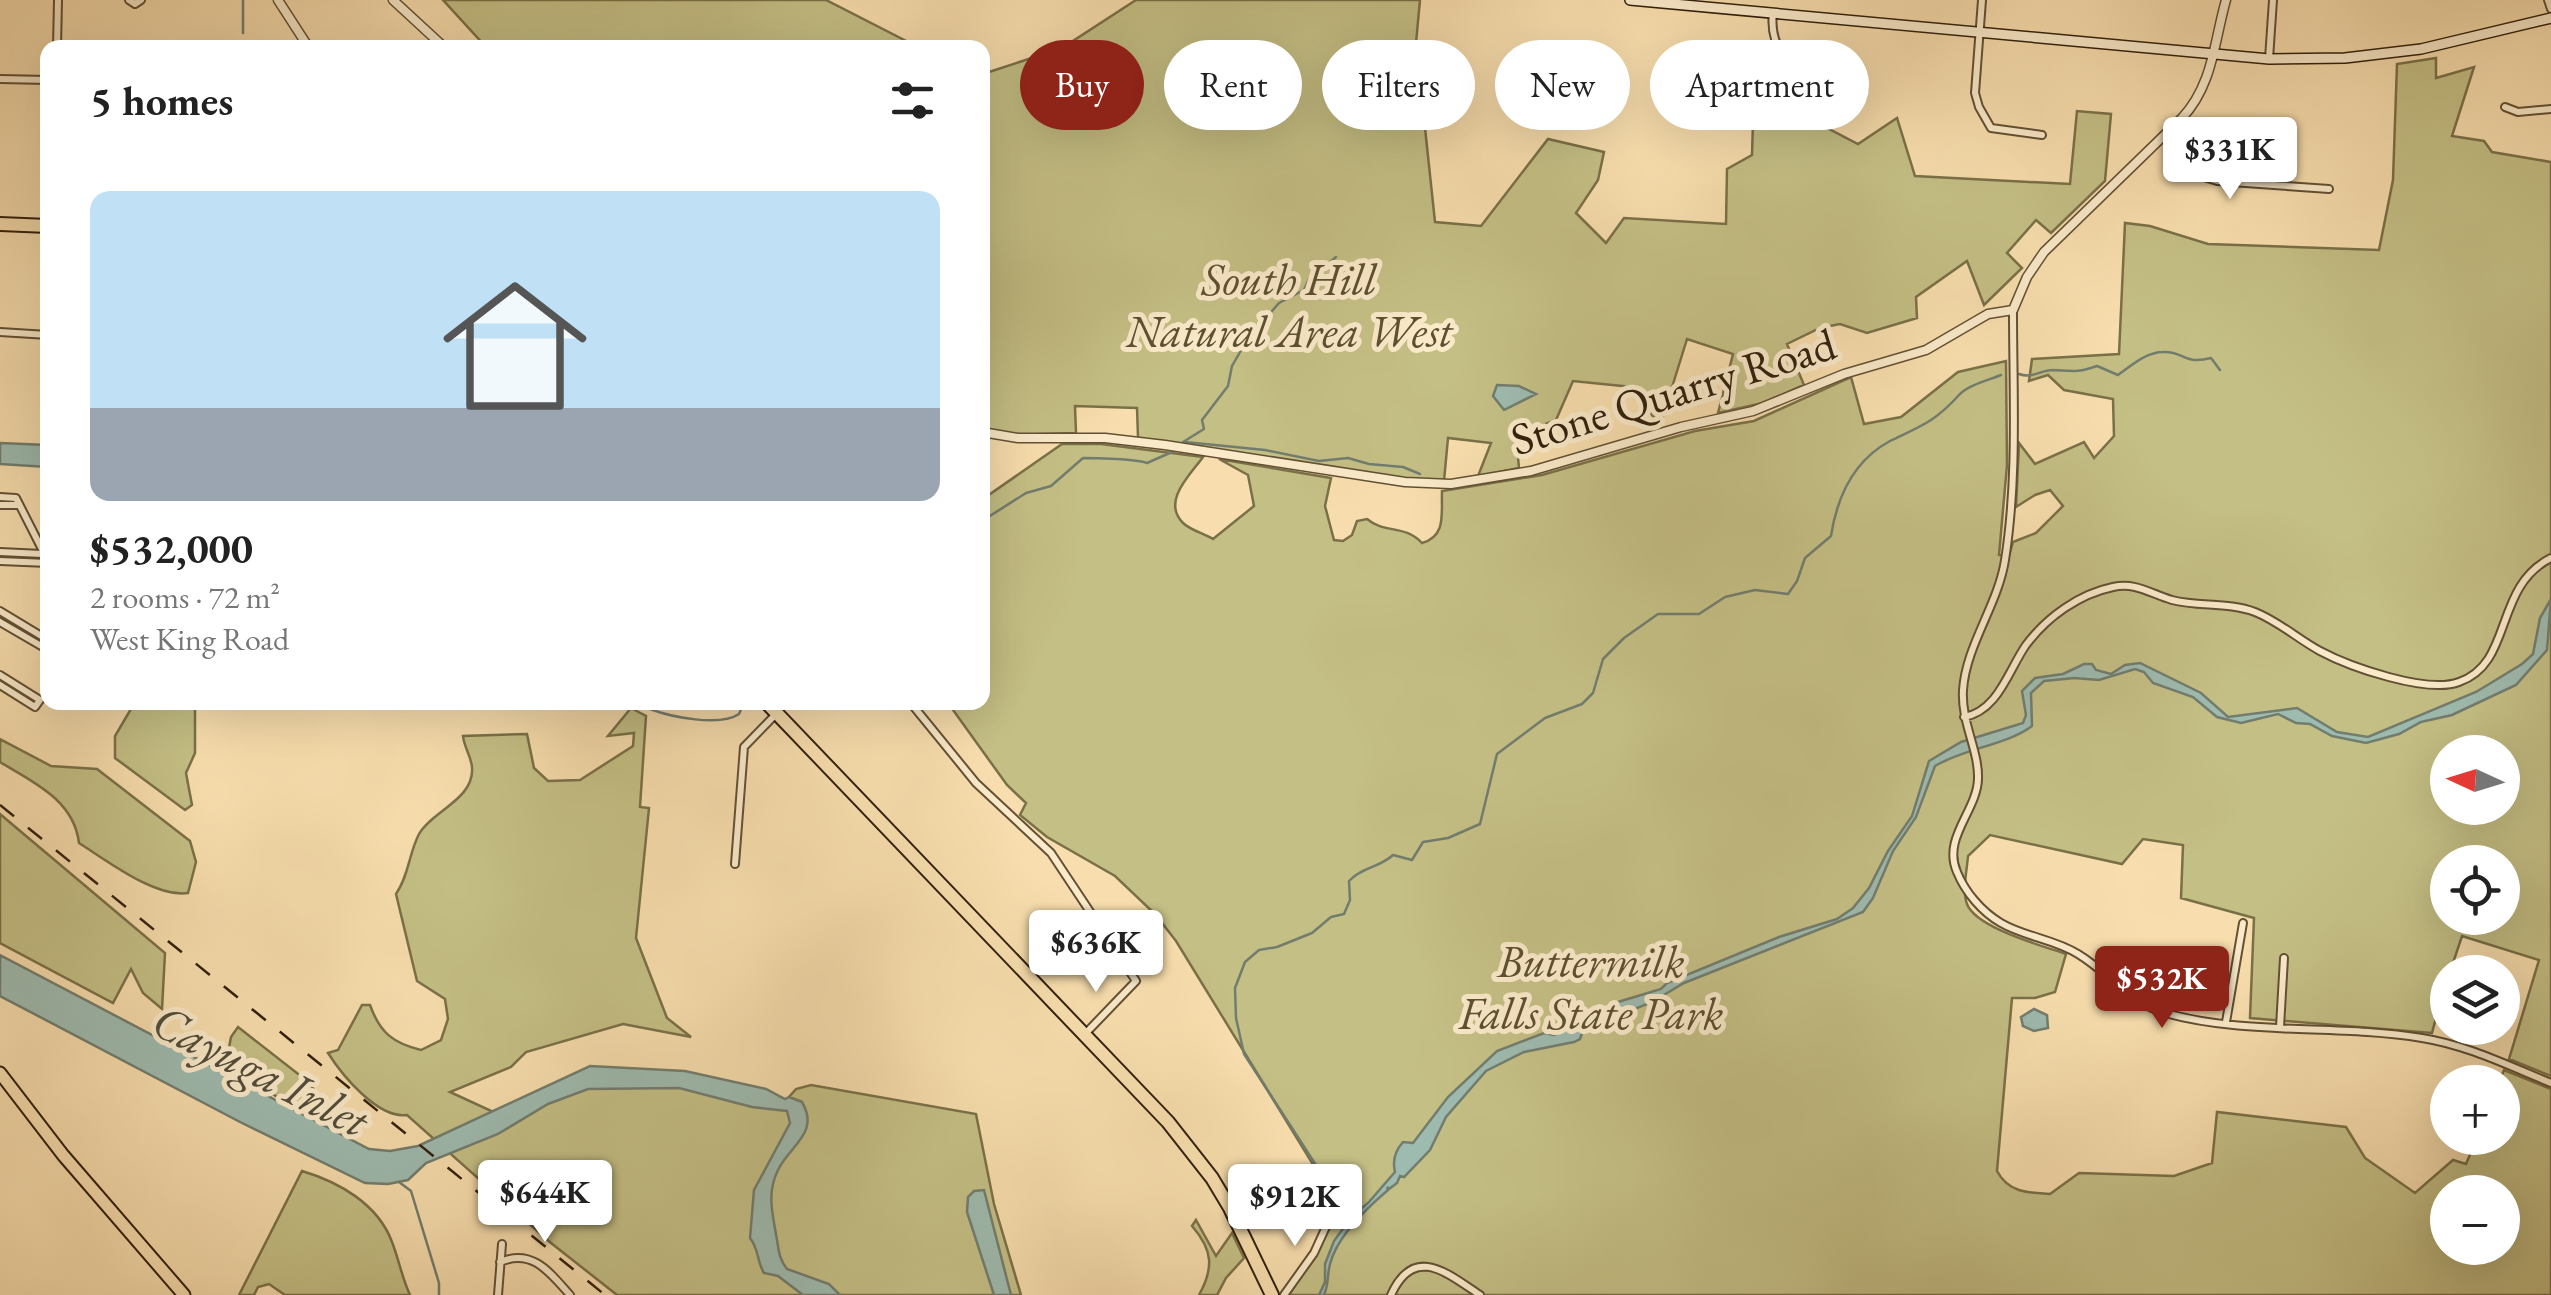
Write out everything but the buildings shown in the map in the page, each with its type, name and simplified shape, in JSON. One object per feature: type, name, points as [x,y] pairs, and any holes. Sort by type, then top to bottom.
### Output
[{"type":"highway","points":[[0,224],[40,226]]},
{"type":"highway","points":[[774,710],[1168,1122],[1212,1178],[1272,1295]]},
{"type":"main road","points":[[1630,0],[2269,59],[2345,58],[2421,50],[2551,18]]},
{"type":"main road","points":[[0,1073],[68,1161],[184,1295]]},
{"type":"street","points":[[57,40],[58,0]]},
{"type":"street","points":[[129,0],[135,4],[140,0]]},
{"type":"street","points":[[278,0],[304,40]]},
{"type":"street","points":[[1982,0],[1975,93],[1984,118],[1991,128],[2042,134]]},
{"type":"street","points":[[2226,0],[2199,97],[2044,252],[2026,277],[2013,310],[2012,481],[2005,562],[1966,674],[1964,718],[1978,783],[1955,840],[1956,872],[1976,904],[2002,924],[2079,954],[2148,1006],[2168,1014],[2422,1038],[2471,1050],[2551,1082]]},
{"type":"street","points":[[2269,59],[2274,0]]},
{"type":"street","points":[[2548,0],[2551,9]]},
{"type":"street","points":[[394,1],[436,40]]},
{"type":"street","points":[[1774,13],[1774,40]]},
{"type":"street","points":[[0,79],[40,80]]},
{"type":"street","points":[[2505,107],[2518,112],[2551,109]]},
{"type":"street","points":[[2163,136],[2204,177],[2217,182],[2329,189]]},
{"type":"street","name":"Stone Quarry Road","points":[[990,433],[1018,438],[1145,442],[1416,483],[1473,482],[1561,464],[1681,427],[1770,406],[1844,374],[1940,344],[1988,314],[2013,310]]},
{"type":"street","points":[[0,332],[40,334]]},
{"type":"street","points":[[0,497],[16,498],[40,548]]},
{"type":"street","points":[[0,505],[17,505]]},
{"type":"street","points":[[0,552],[40,558]]},
{"type":"street","points":[[1964,718],[1990,704],[2027,644],[2049,622],[2088,594],[2124,585],[2177,601],[2254,612],[2338,660],[2406,680],[2451,685],[2471,676],[2487,661],[2516,591],[2551,558]]},
{"type":"street","points":[[0,561],[40,559]]},
{"type":"street","points":[[0,612],[40,635]]},
{"type":"street","points":[[0,622],[40,645]]},
{"type":"street","points":[[0,675],[40,703],[34,707],[0,685]]},
{"type":"street","points":[[917,710],[976,783],[1052,853],[1136,981],[1086,1034]]},
{"type":"street","points":[[735,864],[744,748],[777,713]]},
{"type":"street","points":[[2226,1022],[2243,922]]},
{"type":"street","points":[[2280,1026],[2284,958]]},
{"type":"street","points":[[1284,1295],[1314,1253],[1330,1218]]},
{"type":"street","points":[[498,1295],[502,1244]]},
{"type":"street","points":[[500,1262],[518,1257],[536,1261],[570,1295]]},
{"type":"street","points":[[1391,1295],[1404,1275],[1426,1266],[1440,1270],[1480,1295]]},
{"type":"green space","points":[[443,0],[826,0],[904,40],[480,40]]},
{"type":"green space","name":"South Hill Natural Area West","points":[[1136,0],[1420,0],[1416,40],[1322,40],[1322,130],[1425,130],[1435,222],[1481,226],[1548,139],[1604,152],[1598,180],[1576,213],[1606,243],[1624,218],[1726,224],[1727,169],[1752,155],[1753,130],[1831,130],[1858,144],[1897,118],[1915,176],[2070,184],[2077,111],[2111,114],[2105,181],[2051,233],[2036,220],[2007,253],[2022,268],[1984,305],[1967,261],[1916,297],[1917,318],[1867,333],[1840,324],[1820,328],[1787,344],[1804,385],[1763,403],[1718,413],[1733,354],[1687,339],[1660,426],[1632,387],[1573,381],[1556,420],[1516,435],[1519,468],[1478,476],[1491,443],[1448,438],[1444,481],[1418,481],[1138,438],[1137,408],[1075,406],[1076,433],[1009,435],[990,430],[990,72],[1020,62],[1020,130],[1144,130],[1144,40],[1074,40]]},
{"type":"green space","name":"Buttermilk Falls State Park","points":[[2436,58],[2436,78],[2474,67],[2452,136],[2484,141],[2492,152],[2551,162],[2551,1076],[2509,1059],[2513,1045],[2520,1045],[2520,1023],[2539,960],[2462,936],[2456,955],[2430,955],[2430,1033],[2250,1018],[2254,918],[2181,898],[2183,845],[2143,839],[2122,864],[1990,835],[1968,856],[1967,904],[1973,913],[1996,928],[2066,954],[2055,992],[2035,998],[2012,998],[1997,1171],[2013,1187],[2050,1194],[2079,1173],[2174,1176],[2212,1163],[2217,1112],[2346,1127],[2365,1158],[2415,1193],[2430,1180],[2430,1265],[2520,1265],[2520,1175],[2436,1175],[2453,1160],[2466,1164],[2470,1155],[2520,1155],[2520,1076],[2551,1089],[2551,1295],[1289,1295],[1341,1210],[1176,941],[1155,914],[1115,876],[1047,837],[1020,815],[1026,803],[1007,785],[953,710],[990,710],[990,494],[1062,444],[1101,444],[1203,457],[1180,488],[1175,506],[1183,523],[1213,539],[1254,506],[1248,475],[1219,459],[1331,478],[1325,506],[1334,540],[1343,541],[1352,535],[1357,521],[1367,519],[1408,533],[1422,543],[1439,529],[1442,491],[1542,475],[1695,431],[1754,421],[1851,377],[1864,424],[1901,417],[1958,372],[2006,361],[2007,465],[1999,555],[2009,556],[2013,542],[2036,533],[2063,506],[2050,490],[2016,507],[2019,443],[2035,464],[2084,442],[2094,458],[2114,436],[2113,399],[2064,390],[2048,375],[2029,381],[2032,359],[2119,354],[2125,223],[2150,226],[2208,244],[2379,250],[2393,180],[2397,64]]},
{"type":"green space","points":[[130,710],[195,710],[195,753],[186,773],[192,805],[185,810],[115,758],[115,736]]},
{"type":"green space","points":[[629,710],[646,716],[640,807],[649,808],[636,938],[667,1018],[691,1037],[623,1024],[526,1052],[511,1067],[450,1092],[504,1117],[620,1076],[773,1101],[802,1102],[789,1097],[796,1089],[811,1085],[976,1114],[994,1204],[1021,1295],[617,1295],[551,1243],[407,1115],[373,1103],[342,1073],[328,1053],[338,1050],[362,1005],[370,1005],[383,1030],[403,1044],[421,1050],[441,1040],[448,1019],[445,999],[417,981],[396,894],[419,834],[467,788],[471,763],[463,736],[527,734],[534,768],[548,781],[580,780],[633,746],[634,733],[608,736]]},
{"type":"green space","points":[[0,739],[51,766],[97,769],[190,841],[196,862],[188,893],[146,884],[79,843],[76,828],[61,804],[0,762]]},
{"type":"green space","points":[[0,814],[165,953],[162,1009],[143,993],[131,969],[113,1003],[0,943]]},
{"type":"green space","points":[[238,1027],[311,1084],[321,1104],[302,1113],[226,1064],[231,1037]]},
{"type":"green space","points":[[302,1171],[343,1188],[377,1216],[392,1242],[410,1295],[285,1295],[269,1284],[258,1287],[254,1295],[239,1295]]},
{"type":"green space","points":[[1196,1220],[1216,1256],[1232,1233],[1244,1258],[1217,1295],[1199,1295],[1209,1259],[1192,1226]]},
{"type":"shaded area","points":[[1497,385],[1519,386],[1536,394],[1504,410],[1493,396]]},
{"type":"shaded area","points":[[0,443],[40,445],[40,467],[0,464]]},
{"type":"shaded area","points":[[2551,599],[2547,650],[2516,685],[2452,715],[2366,743],[2332,736],[2278,714],[2241,723],[2217,717],[2193,697],[2153,683],[2144,672],[2135,669],[2099,680],[2044,681],[2031,693],[2032,726],[2011,738],[1935,766],[1916,817],[1893,851],[1863,912],[1684,983],[1652,1002],[1583,1030],[1574,1042],[1524,1052],[1486,1071],[1446,1117],[1430,1150],[1404,1177],[1387,1187],[1346,1233],[1330,1264],[1324,1295],[1319,1295],[1334,1241],[1352,1216],[1395,1172],[1394,1160],[1400,1145],[1413,1143],[1448,1097],[1497,1051],[1544,1033],[1554,1035],[1618,1002],[1661,989],[1667,983],[1779,937],[1837,919],[1853,908],[1912,816],[1929,761],[1961,742],[2023,723],[2026,715],[2022,691],[2035,678],[2063,674],[2084,664],[2111,674],[2125,665],[2140,663],[2201,693],[2228,717],[2297,708],[2337,732],[2368,737],[2476,692],[2522,664],[2533,654],[2540,618]]},
{"type":"shaded area","points":[[0,955],[369,1149],[390,1151],[418,1146],[590,1066],[685,1071],[766,1089],[802,1102],[808,1122],[805,1131],[783,1161],[772,1188],[779,1251],[787,1269],[829,1284],[840,1295],[803,1295],[778,1276],[764,1273],[750,1238],[754,1190],[790,1123],[787,1111],[752,1107],[679,1088],[588,1089],[548,1104],[498,1134],[426,1163],[408,1180],[365,1183],[0,996]]},
{"type":"shaded area","points":[[2034,1009],[2047,1015],[2048,1028],[2034,1031],[2023,1026],[2021,1017]]},
{"type":"shaded area","points":[[984,1190],[1011,1295],[994,1295],[967,1212],[968,1197],[974,1191]]},
{"type":"waterway","points":[[243,0],[243,33]]},
{"type":"waterway","points":[[1183,442],[1204,429],[1202,420],[1228,386],[1232,366],[1247,340],[1279,303],[1304,290],[1309,279],[1336,257]]},
{"type":"waterway","points":[[2019,374],[2080,371],[2097,366],[2118,375],[2145,357],[2163,352],[2194,360],[2211,358],[2220,370]]},
{"type":"waterway","points":[[1325,1179],[1244,1054],[1236,1018],[1235,988],[1245,962],[1259,950],[1312,933],[1331,917],[1344,914],[1350,900],[1349,881],[1359,873],[1393,855],[1412,860],[1423,842],[1448,838],[1480,824],[1497,754],[1545,718],[1582,704],[1593,693],[1603,659],[1658,614],[1699,614],[1725,597],[1755,590],[1788,594],[1805,558],[1831,536],[1843,494],[1866,459],[1935,417],[1963,391],[2001,375]]},
{"type":"waterway","points":[[1185,442],[1265,450],[1319,461],[1348,458],[1403,467],[1420,474]]},
{"type":"waterway","points":[[990,516],[1026,493],[1051,486],[1083,458],[1147,463],[1172,452]]},
{"type":"waterway","points":[[653,710],[708,720],[731,718],[741,710]]},
{"type":"waterway","points":[[399,1182],[411,1191],[439,1283],[439,1295]]},
{"type":"waterway","points":[[1321,1185],[1322,1214]]},
{"type":"railway","points":[[0,805],[605,1295]]},
{"type":"water label","name":"Cayuga Inlet","points":[[261,1070]]}]
